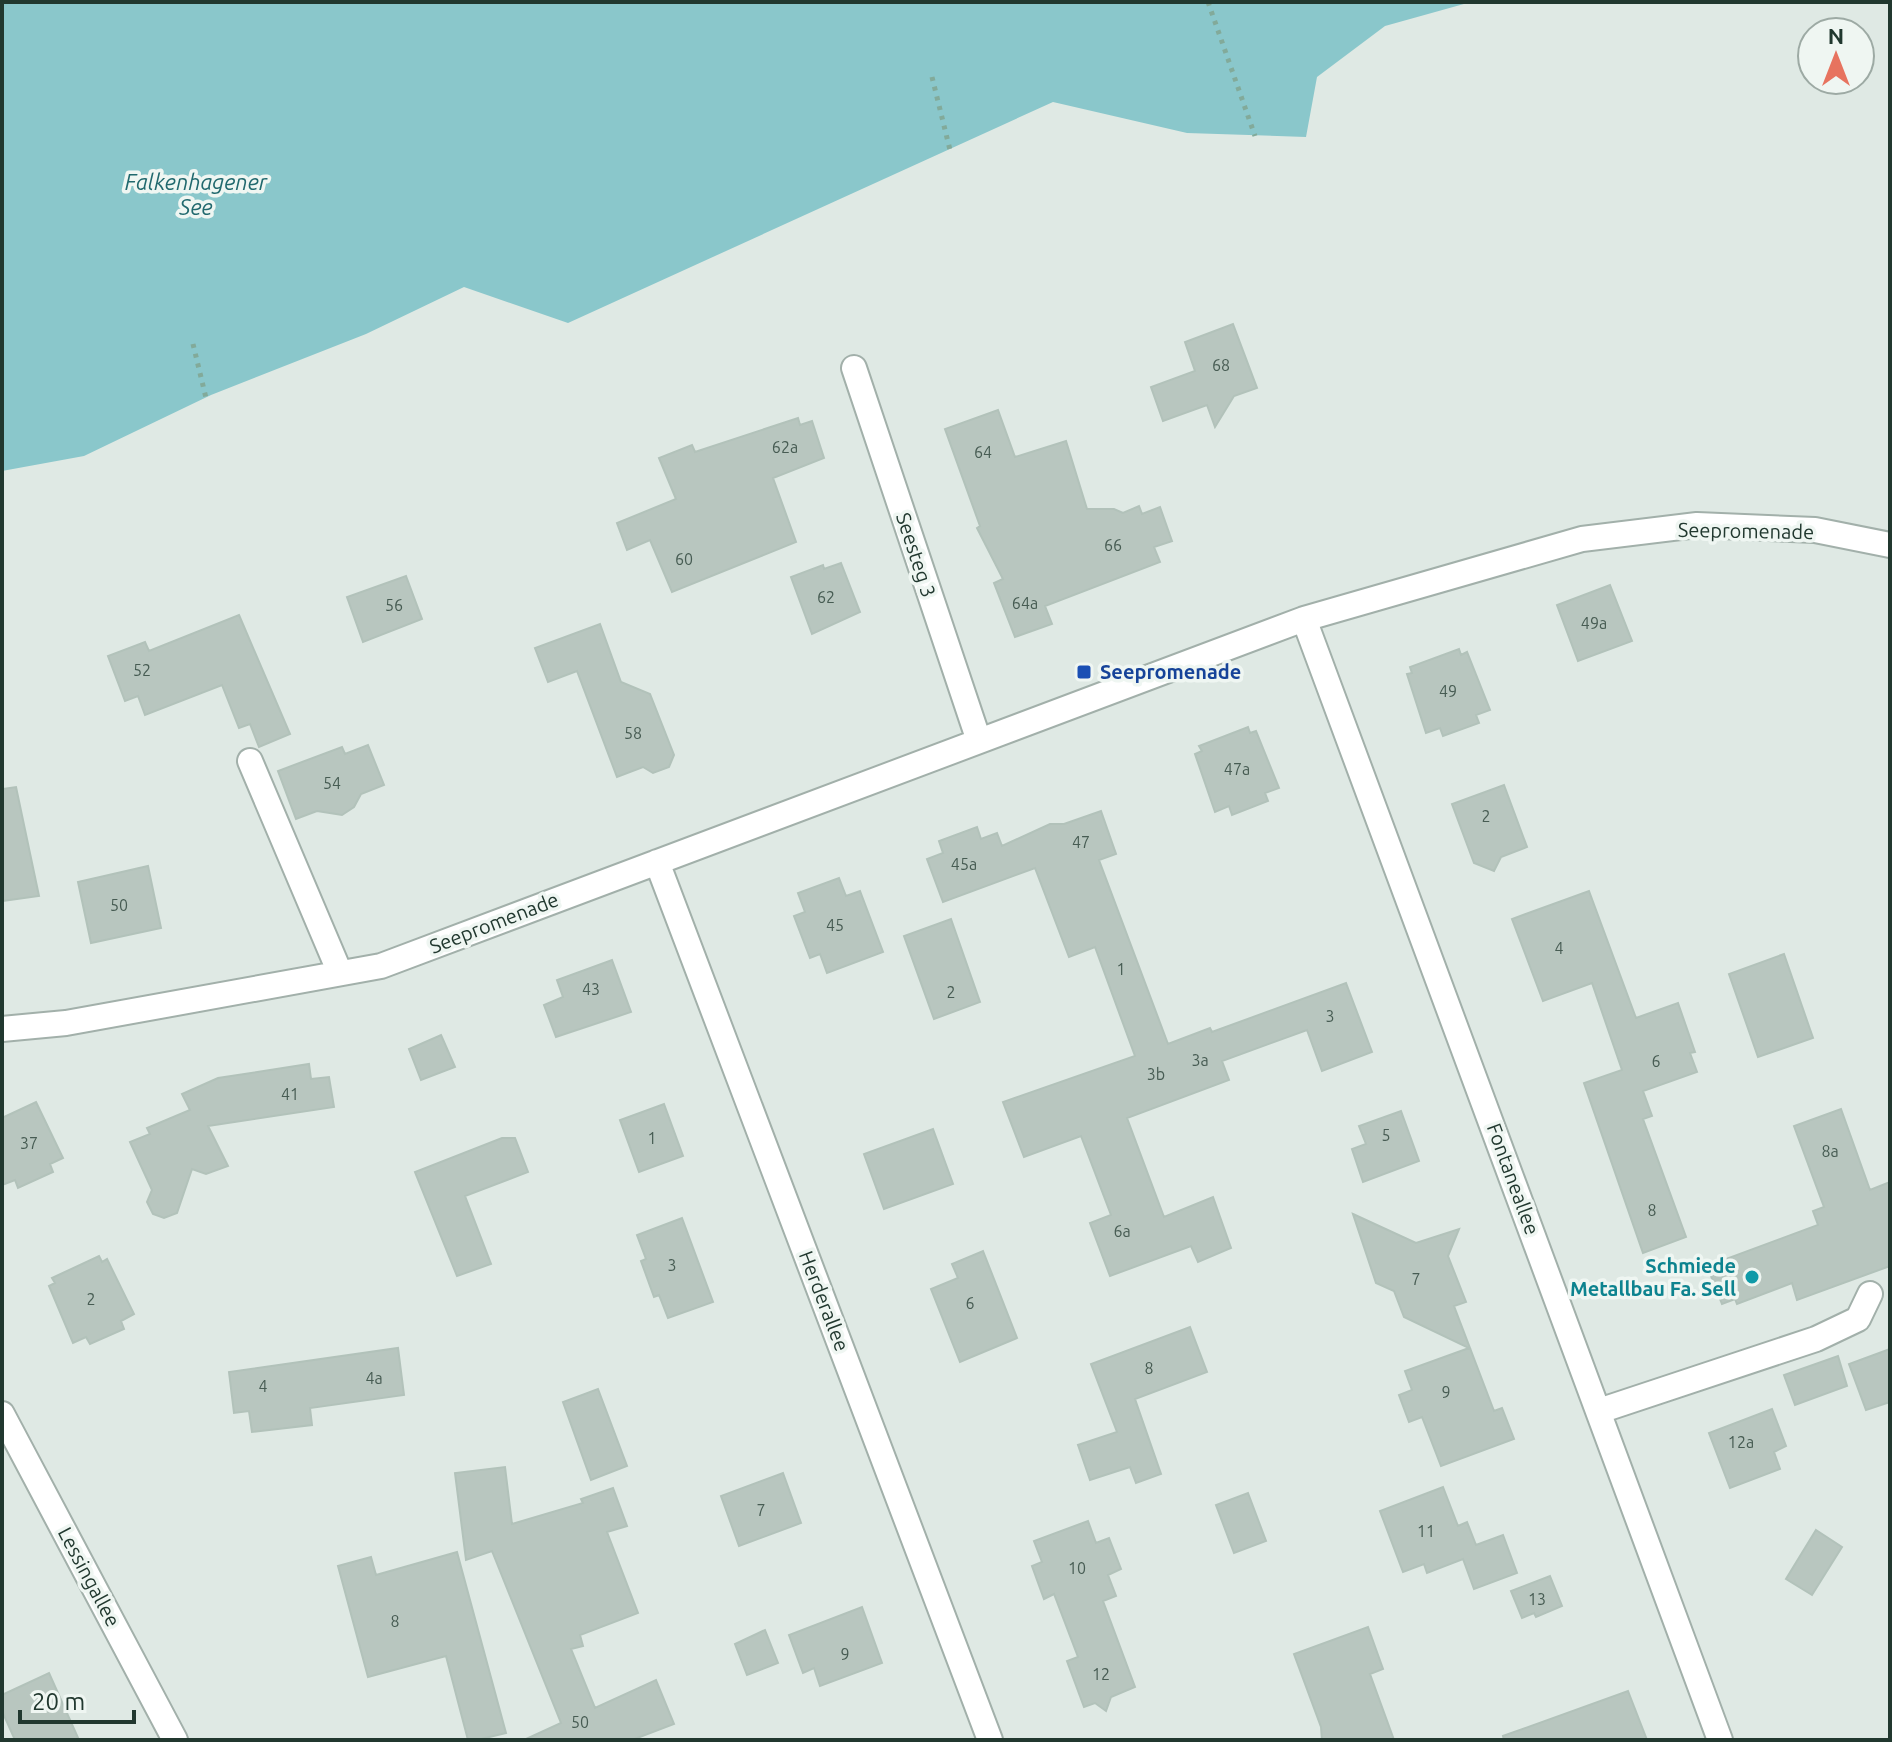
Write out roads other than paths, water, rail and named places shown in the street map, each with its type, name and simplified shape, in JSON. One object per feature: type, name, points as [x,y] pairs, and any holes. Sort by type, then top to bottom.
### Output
[{"type":"street","name":"Seesteg 3","points":[[854,368],[979,741]]},
{"type":"street","name":"Seepromenade","points":[[2,1029],[66,1023],[381,966],[1304,619],[1582,539],[1697,525],[1815,530],[1890,545]]},
{"type":"street","name":"Fontaneallee","points":[[1304,619],[1720,1740]]},
{"type":"street","points":[[250,761],[340,973]]},
{"type":"street","name":"Herderallee","points":[[657,862],[990,1740]]},
{"type":"street","points":[[1599,1411],[1816,1339],[1858,1319],[1870,1294]]},
{"type":"street","name":"Lessingallee","points":[[2,1414],[175,1740]]},
{"type":"water","name":"Falkenhagener See","points":[[2,2],[1471,2],[1385,26],[1317,77],[1306,137],[1187,133],[1053,102],[568,323],[464,287],[366,334],[211,395],[84,456],[2,471]]},
{"type":"place","name":"Seepromenade","points":[[1084,672]]},
{"type":"place","name":"Schmiede Metallbau Fa. Sell","points":[[1752,1277]]}]
